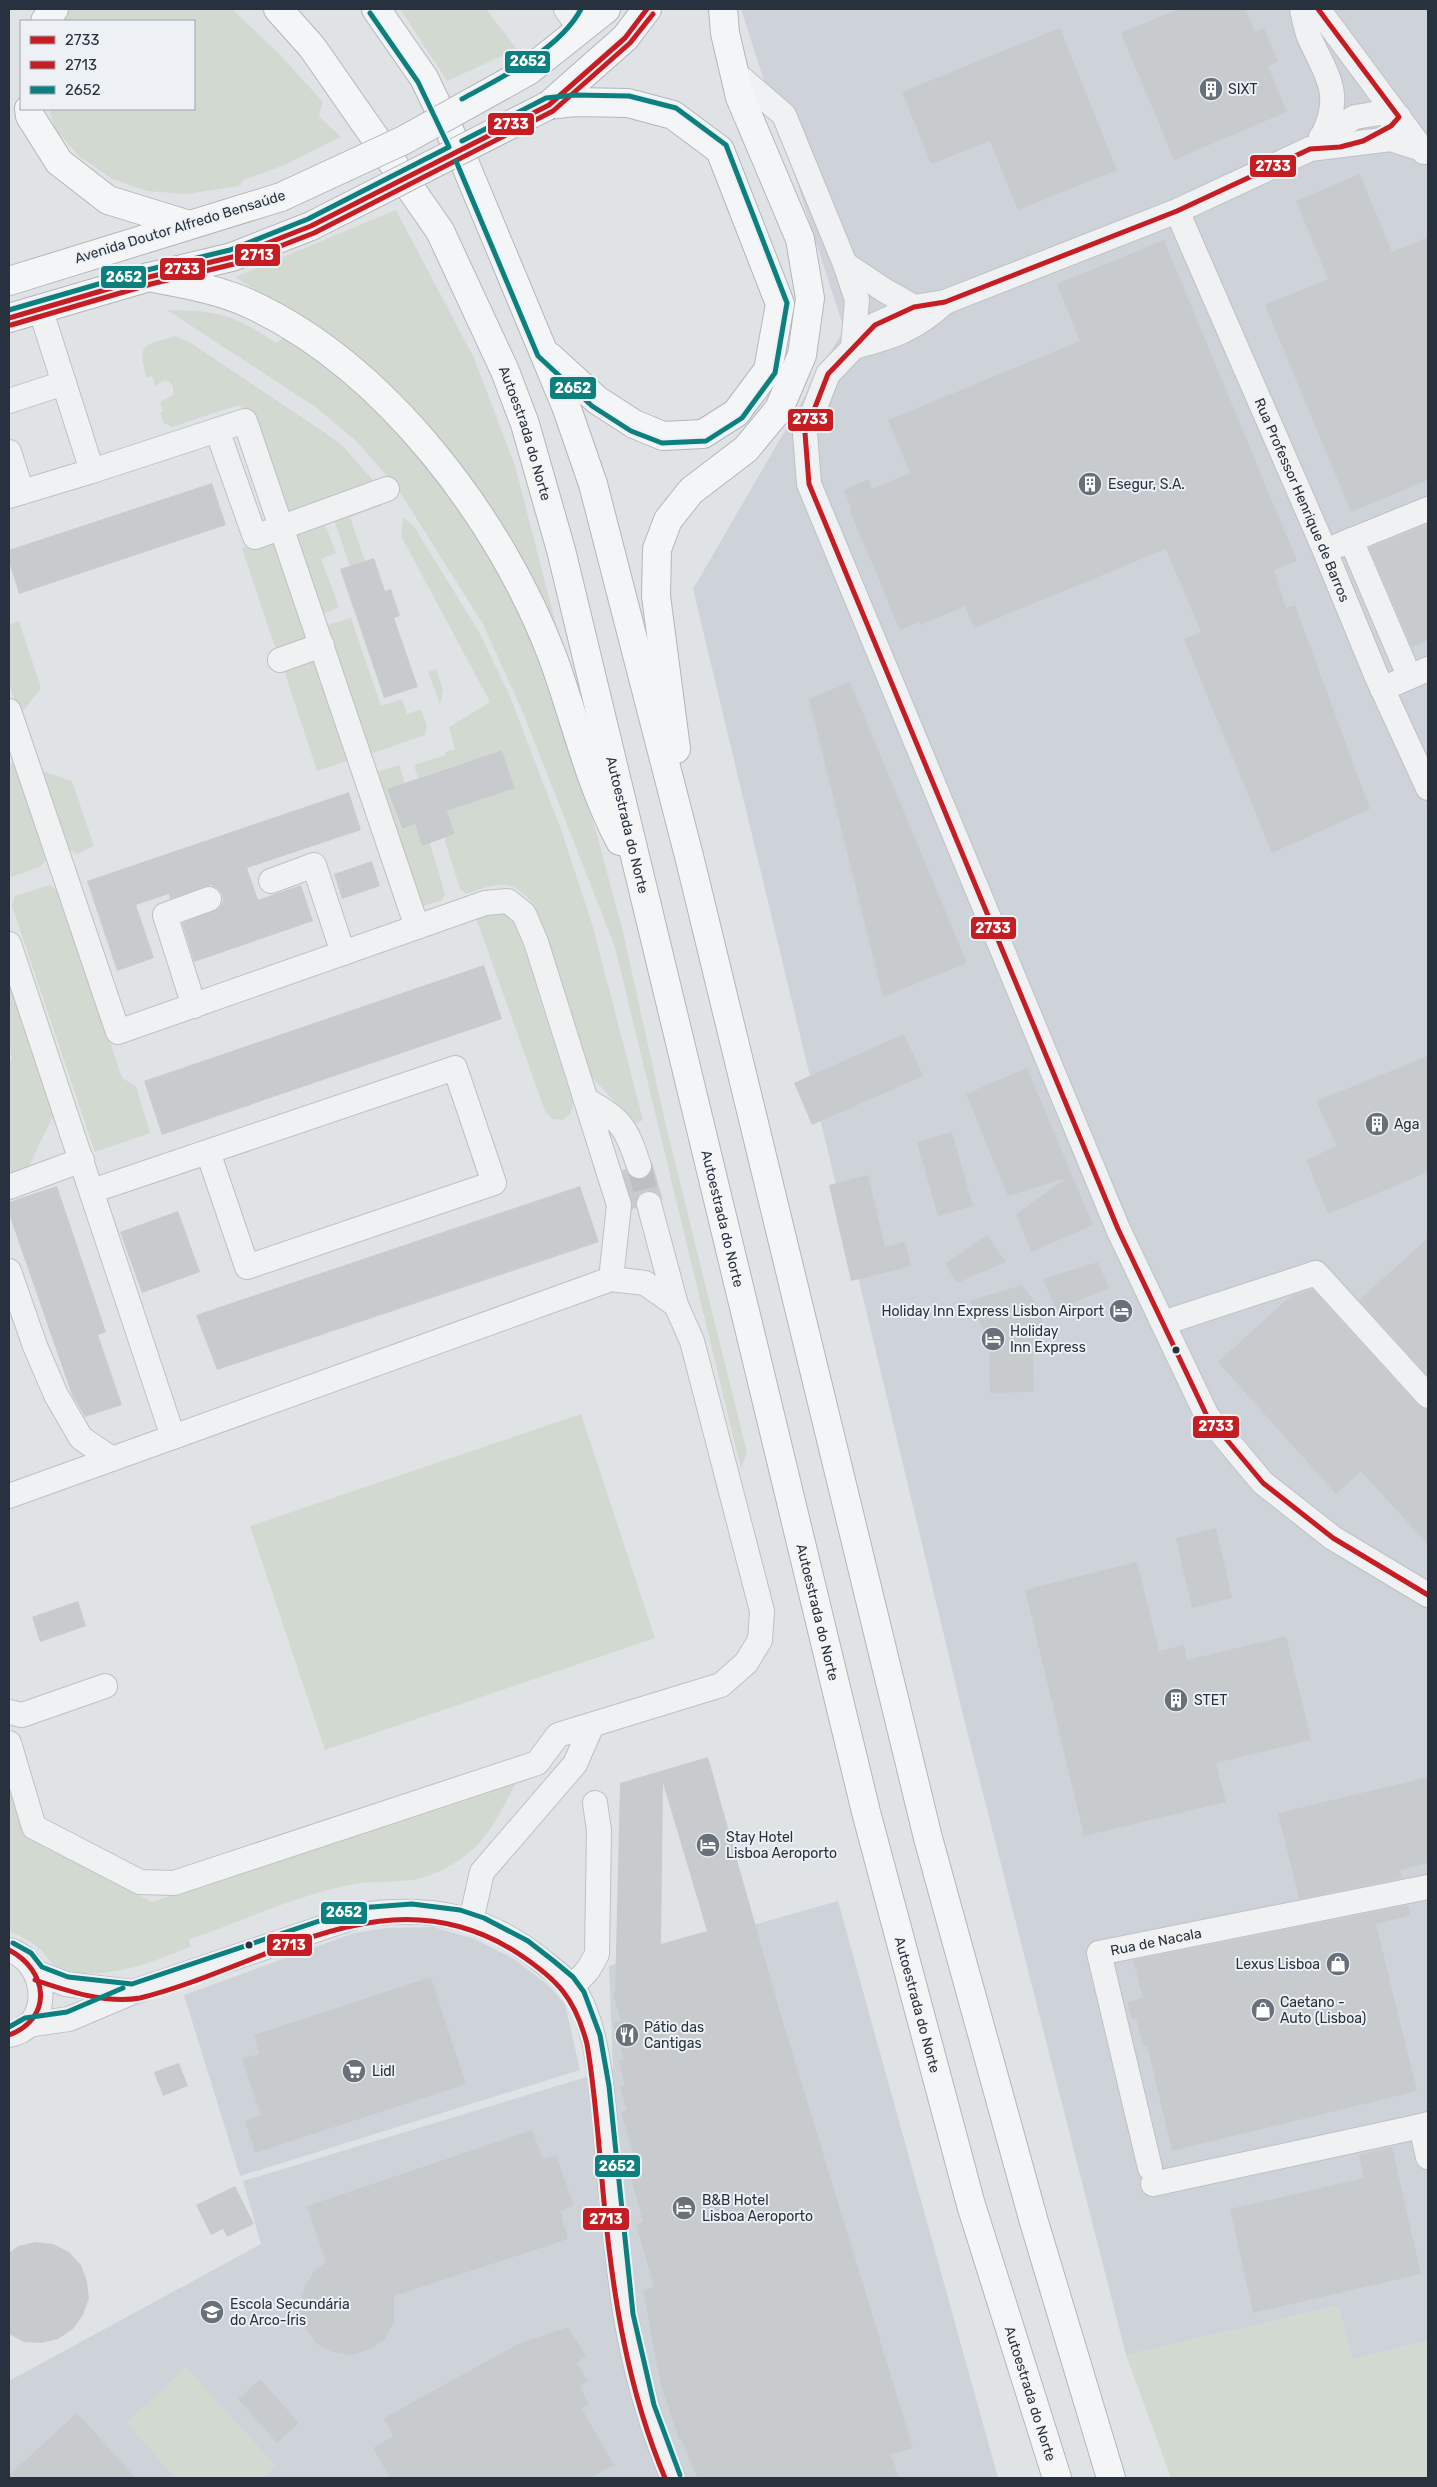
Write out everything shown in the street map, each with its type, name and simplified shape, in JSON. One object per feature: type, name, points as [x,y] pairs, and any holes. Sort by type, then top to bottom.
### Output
[{"type":"highway","points":[[45,20],[54,9]]},
{"type":"highway","name":"Autoestrada do Norte","points":[[278,9],[312,47],[440,231],[504,371],[524,424],[545,491],[638,867],[868,1821],[971,2205],[1057,2478]]},
{"type":"highway","points":[[376,9],[424,78],[463,159],[545,352],[593,484],[690,860],[928,1838],[1034,2222],[1111,2478]]},
{"type":"highway","name":"Avenida Doutor Alfredo Bensaúde","points":[[9,281],[186,224],[281,197],[404,140],[528,71],[578,15],[606,9]]},
{"type":"highway","points":[[9,318],[149,276],[232,257],[311,226],[550,105],[625,38],[647,9]]},
{"type":"highway","points":[[690,860],[656,596],[657,549],[668,520],[691,491],[746,449],[779,409],[802,355],[810,298],[800,239],[740,97],[725,33],[723,9]]},
{"type":"highway","points":[[545,352],[597,400],[634,424],[663,436],[703,434],[736,413],[768,370],[780,304],[720,150],[673,115],[628,103],[574,102],[550,105]]},
{"type":"highway","points":[[29,110],[30,116],[59,162],[108,200],[186,224]]},
{"type":"highway","points":[[149,276],[215,291],[250,304],[296,330],[340,360],[382,398],[444,468],[488,529],[525,597],[552,657],[589,773],[605,814],[620,841],[638,867]]},
{"type":"street","points":[[1302,9],[1309,37],[1328,75],[1333,103],[1324,144]]},
{"type":"street","points":[[1318,9],[1425,153]]},
{"type":"street","points":[[734,72],[784,115],[845,264],[857,300],[853,347]]},
{"type":"street","points":[[1399,117],[1380,113],[1355,118],[1324,144],[1176,211],[945,302],[914,307],[876,325],[828,374],[805,433],[810,484],[1118,1230],[1207,1416],[1263,1483],[1333,1538],[1428,1595]]},
{"type":"street","points":[[1363,141],[1390,126],[1399,117]]},
{"type":"street","points":[[1324,144],[1391,139],[1425,153]]},
{"type":"street","name":"Rua Professor Henrique de Barros","points":[[1176,211],[1342,590],[1382,688],[1428,788]]},
{"type":"street","points":[[845,264],[914,307]]},
{"type":"street","points":[[853,347],[886,339],[923,323],[945,302]]},
{"type":"street","points":[[40,308],[92,471]]},
{"type":"street","points":[[9,401],[64,383]]},
{"type":"street","points":[[9,452],[16,494],[245,421],[417,927]]},
{"type":"street","points":[[217,430],[247,539],[387,489]]},
{"type":"street","points":[[1325,551],[1428,509]]},
{"type":"street","points":[[1351,540],[1372,577],[1404,664]]},
{"type":"street","points":[[1342,590],[1372,577]]},
{"type":"street","points":[[280,660],[322,645]]},
{"type":"street","points":[[1382,688],[1428,668]]},
{"type":"street","points":[[9,711],[118,1032],[486,903],[508,901],[524,914],[536,942],[619,1204],[611,1279]]},
{"type":"street","points":[[271,881],[314,865],[343,953]]},
{"type":"street","points":[[194,1006],[165,915],[209,899]]},
{"type":"street","points":[[9,944],[173,1436]]},
{"type":"street","points":[[92,1192],[208,1152],[455,1068],[494,1184],[247,1267],[208,1152]]},
{"type":"street","points":[[586,1100],[611,1114],[629,1135],[639,1166]]},
{"type":"street","points":[[9,1187],[82,1160]]},
{"type":"street","points":[[9,1742],[34,1827],[140,1882],[174,1883],[537,1763],[558,1735],[722,1685],[746,1663],[760,1640],[762,1611],[692,1341],[676,1305],[649,1204]]},
{"type":"street","points":[[9,1271],[35,1346],[56,1395],[81,1438],[112,1459]]},
{"type":"street","points":[[1163,1323],[1316,1273],[1428,1396]]},
{"type":"street","points":[[9,1496],[611,1279],[645,1283],[676,1305]]},
{"type":"street","points":[[9,1712],[22,1715],[105,1686]]},
{"type":"street","points":[[471,1921],[482,1872],[575,1764],[592,1725]]},
{"type":"street","points":[[572,1987],[588,1970],[597,1954],[599,1830],[595,1803]]},
{"type":"street","name":"Rua de Nacala","points":[[1425,2125],[1152,2176],[1100,1953],[1428,1887]]},
{"type":"street","points":[[14,2034],[70,2019],[133,1992],[360,1915],[392,1910],[418,1910],[442,1913],[493,1929],[523,1946],[572,1987],[590,2024],[598,2069],[629,2333],[643,2394],[672,2478]]},
{"type":"street","points":[[9,1950],[26,1959],[37,1973],[40,1983],[39,2006],[14,2034]]},
{"type":"street","points":[[37,1973],[66,1984],[133,1992]]},
{"type":"street","points":[[1425,2125],[1428,2157]]},
{"type":"shaded area","points":[[69,9],[232,9],[279,54],[323,102],[319,116],[341,137],[287,164],[244,180],[239,186],[186,194],[147,191],[112,179],[79,156],[54,128],[49,110],[195,110],[195,20],[60,20]]},
{"type":"shaded area","points":[[400,9],[486,9],[517,49],[447,81]]},
{"type":"shaded area","points":[[741,9],[1428,9],[1428,2341],[1352,2359],[1338,2306],[1126,2355],[965,1723],[693,589],[844,329]]},
{"type":"shaded area","points":[[396,210],[474,358],[515,466],[573,690],[502,537],[326,335],[235,277]]},
{"type":"shaded area","points":[[167,310],[213,313],[236,320],[276,343],[284,338],[341,377],[393,425],[440,479],[482,543],[518,610],[554,693],[597,835],[623,932],[666,1126],[747,1453],[741,1469],[615,947],[524,715],[483,624],[396,486],[356,441],[317,408]]},
{"type":"shaded area","points":[[175,336],[191,343],[340,443],[379,487],[290,514],[282,510],[246,410],[238,405],[172,427],[164,423],[160,413],[163,411],[160,402],[173,395],[173,386],[166,380],[160,382],[156,387],[152,376],[147,378],[142,358],[145,347]]},
{"type":"shaded area","points":[[378,498],[381,506],[350,517],[365,561],[350,566],[332,515]]},
{"type":"shaded area","points":[[403,517],[415,528],[479,632],[509,694],[562,832],[593,927],[643,1120],[635,1124],[591,1076],[535,907],[527,897],[512,886],[496,885],[466,894],[460,889],[444,838],[455,834],[447,811],[515,787],[502,750],[418,778],[414,765],[446,755],[445,752],[455,749],[449,727],[490,702],[401,536]]},
{"type":"shaded area","points":[[324,522],[336,553],[321,559],[339,607],[323,614],[293,539],[296,533]]},
{"type":"shaded area","points":[[272,538],[307,643],[277,653],[242,548]]},
{"type":"shaded area","points":[[351,618],[381,706],[402,699],[407,714],[421,709],[427,727],[425,735],[373,753],[367,750],[325,626]]},
{"type":"shaded area","points":[[19,621],[41,688],[20,715],[9,684],[9,625]]},
{"type":"shaded area","points":[[313,657],[347,761],[317,771],[283,667]]},
{"type":"shaded area","points":[[436,669],[443,689],[440,704],[428,672]]},
{"type":"shaded area","points":[[9,762],[19,768],[49,857],[40,867],[11,877],[9,876]]},
{"type":"shaded area","points":[[399,765],[405,783],[387,789],[401,829],[415,824],[422,845],[430,843],[445,894],[442,900],[420,907],[370,774]]},
{"type":"shaded area","points":[[36,769],[72,781],[94,846],[77,854],[63,847]]},
{"type":"shaded area","points":[[49,885],[60,891],[122,1078],[136,1086],[150,1133],[95,1152],[12,906],[15,896]]},
{"type":"shaded area","points":[[501,910],[515,919],[573,1103],[571,1113],[563,1120],[552,1119],[545,1111],[476,918]]},
{"type":"shaded area","points":[[9,973],[55,1112],[28,1168],[9,1175],[9,1061],[12,1060],[9,1049]]},
{"type":"shaded area","points":[[581,1414],[655,1638],[325,1750],[250,1526]]},
{"type":"shaded area","points":[[519,1778],[495,1822],[480,1842],[472,1851],[445,1869],[413,1880],[353,1884],[305,1897],[189,1940],[191,1946],[142,1965],[106,1972],[88,1973],[71,1971],[53,1964],[35,1945],[9,1932],[9,1790],[25,1836],[152,1902]]},
{"type":"shaded area","points":[[838,1901],[998,2478],[9,2478],[9,2381],[261,2244],[243,2181],[613,2069],[609,1966]]},
{"type":"shaded area","points":[[433,1927],[475,1939],[514,1959],[549,1986],[565,2004],[580,2070],[240,2176],[184,1995],[354,1933],[387,1928]]},
{"type":"shaded area","points":[[1338,2306],[1352,2359],[1428,2341],[1428,2478],[1171,2478],[1126,2355]]},
{"type":"shaded area","points":[[186,2367],[276,2466],[262,2478],[176,2478],[126,2423]]},
{"type":"building","name":"SIXT","points":[[1178,9],[1245,9],[1255,32],[1264,28],[1278,62],[1268,66],[1287,112],[1174,160],[1121,33]]},
{"type":"building","points":[[1060,28],[1117,170],[1018,210],[990,141],[931,164],[902,92]]},
{"type":"building","points":[[1360,174],[1392,252],[1428,237],[1428,480],[1351,512],[1265,305],[1328,279],[1296,201]]},
{"type":"building","name":"Esegur, S.A.","points":[[1164,240],[1297,561],[1274,570],[1286,608],[1295,605],[1370,809],[1272,853],[1184,639],[1201,632],[1166,549],[974,628],[965,606],[921,625],[919,622],[900,630],[849,509],[851,508],[844,490],[869,479],[872,489],[910,473],[888,420],[1080,341],[1057,284]]},
{"type":"building","points":[[212,483],[226,525],[19,594],[9,561],[9,550]]},
{"type":"building","points":[[1428,524],[1428,640],[1412,647],[1369,548]]},
{"type":"building","points":[[374,558],[385,591],[391,589],[400,616],[394,618],[418,687],[384,698],[340,569]]},
{"type":"building","points":[[850,682],[967,963],[883,997],[809,699]]},
{"type":"building","points":[[502,750],[515,788],[447,811],[455,834],[422,846],[415,824],[402,829],[387,789]]},
{"type":"building","points":[[349,792],[361,830],[247,868],[258,900],[301,885],[313,921],[194,962],[182,923],[219,908],[223,901],[222,894],[211,885],[170,899],[169,894],[136,905],[154,958],[117,971],[87,881]]},
{"type":"building","points":[[372,861],[380,886],[342,899],[334,874]]},
{"type":"building","points":[[484,965],[502,1019],[162,1135],[144,1081]]},
{"type":"building","points":[[904,1034],[923,1076],[812,1125],[794,1083]]},
{"type":"building","name":"Aga","points":[[1428,1056],[1428,1172],[1328,1214],[1306,1160],[1337,1146],[1316,1101]]},
{"type":"building","points":[[1027,1068],[1093,1225],[1031,1252],[1016,1214],[1067,1178],[1008,1196],[966,1094]]},
{"type":"building","points":[[952,1132],[973,1206],[938,1216],[917,1142]]},
{"type":"building","points":[[652,1162],[663,1201],[658,1194],[646,1191],[639,1195],[636,1208],[632,1209],[622,1170],[626,1169],[630,1176],[636,1179],[643,1179],[650,1175]]},
{"type":"building","points":[[868,1175],[885,1247],[905,1242],[911,1266],[851,1281],[829,1185]]},
{"type":"building","points":[[57,1186],[106,1332],[98,1335],[122,1405],[85,1417],[72,1395],[9,1214],[9,1202]]},
{"type":"building","points":[[580,1186],[599,1242],[217,1370],[196,1315]]},
{"type":"building","points":[[178,1211],[200,1272],[142,1293],[120,1232]]},
{"type":"building","points":[[987,1235],[1006,1262],[957,1283],[945,1264]]},
{"type":"building","points":[[1428,1238],[1428,1376],[1359,1300]]},
{"type":"building","points":[[1098,1262],[1109,1288],[1056,1310],[1043,1279]]},
{"type":"building","points":[[1022,1285],[1039,1308],[1044,1328],[1033,1335],[1034,1392],[990,1393],[989,1347],[984,1331],[969,1301]]},
{"type":"building","points":[[1312,1289],[1418,1405],[1428,1409],[1428,1545],[1361,1471],[1336,1494],[1218,1362],[1292,1295]]},
{"type":"building","points":[[1216,1528],[1232,1598],[1192,1608],[1176,1538]]},
{"type":"building","name":"STET","points":[[1137,1562],[1159,1651],[1184,1645],[1187,1660],[1286,1636],[1311,1740],[1216,1763],[1226,1802],[1084,1836],[1025,1590]]},
{"type":"building","points":[[78,1601],[86,1626],[40,1642],[32,1617]]},
{"type":"building","points":[[708,1757],[780,2012],[913,2448],[891,2454],[899,2478],[697,2478],[681,2439],[679,2440],[660,2382],[643,2290],[654,2287],[636,2224],[643,2222],[630,2175],[634,2174],[630,2160],[635,2159],[621,2112],[627,2110],[620,2087],[625,2085],[619,2061],[624,2060],[613,2023],[621,2021],[613,1994],[615,1994],[620,1783]],"holes":[[[663,1783],[707,1931],[661,1944]]]},
{"type":"building","points":[[1428,1777],[1428,1863],[1400,1870],[1402,1878],[1299,1899],[1278,1813]]},
{"type":"building","name":"Caetano - Auto (Lisboa)","points":[[1408,1905],[1411,1915],[1376,1924],[1417,2091],[1172,2151],[1147,2045],[1143,2046],[1136,2019],[1132,2020],[1127,2002],[1143,1998],[1133,1960]]},
{"type":"building","name":"Lidl","points":[[431,1977],[466,2084],[255,2153],[245,2121],[261,2115],[242,2059],[259,2054],[254,2035]]},
{"type":"building","points":[[179,2063],[188,2086],[163,2096],[154,2072]]},
{"type":"building","points":[[532,2130],[543,2159],[556,2156],[574,2205],[560,2211],[568,2239],[394,2296],[394,2323],[384,2340],[368,2350],[352,2355],[332,2352],[317,2344],[304,2327],[299,2306],[305,2286],[313,2273],[326,2262],[307,2206]]},
{"type":"building","points":[[1392,2147],[1421,2274],[1253,2313],[1230,2209],[1364,2178],[1359,2155]]},
{"type":"building","points":[[235,2186],[254,2224],[227,2237],[223,2229],[211,2235],[196,2205]]},
{"type":"building","points":[[35,2242],[53,2244],[69,2252],[81,2265],[87,2281],[89,2298],[83,2315],[73,2329],[58,2339],[41,2343],[24,2342],[9,2334],[9,2253],[18,2246]]},
{"type":"building","points":[[568,2327],[586,2356],[577,2363],[588,2381],[580,2386],[589,2404],[582,2409],[614,2465],[590,2478],[390,2478],[373,2448],[393,2436],[384,2418],[520,2343]]},
{"type":"building","points":[[260,2379],[299,2423],[277,2443],[238,2399]]},
{"type":"building","points":[[77,2413],[136,2478],[9,2478],[9,2475]]},
{"type":"tunnel","points":[[639,1166],[649,1204]]},
{"type":"transit line","name":"2652","points":[[462,99],[511,72],[544,50],[559,37],[581,9]]},
{"type":"transit line","name":"2733","points":[[9,318],[149,277],[232,257],[311,226],[549,105],[625,38],[647,9]]},
{"type":"transit line","name":"2733","points":[[1318,9],[1399,117],[1391,126],[1363,141],[1340,147],[1310,149],[1177,211],[945,302],[914,307],[875,325],[828,374],[805,433],[809,484],[1118,1229],[1207,1416],[1263,1483],[1333,1538],[1428,1595]]},
{"type":"transit line","name":"2652","points":[[9,310],[147,270],[230,250],[308,219],[449,147],[418,82],[370,13]]},
{"type":"transit line","name":"2713","points":[[11,325],[151,284],[234,264],[314,233],[553,111],[630,43],[653,14]]},
{"type":"transit line","name":"2652","points":[[456,161],[538,356],[592,406],[631,431],[662,443],[706,441],[742,418],[775,373],[787,303],[726,145],[676,108],[629,96],[574,95],[546,98],[462,141]]},
{"type":"transit line","name":"2652","points":[[13,1943],[31,1953],[42,1967],[68,1977],[132,1984],[358,1908],[412,1904],[460,1910],[484,1918],[528,1941],[555,1962],[573,1977],[584,1992],[600,2035],[609,2086],[633,2314],[654,2405],[680,2475]]},
{"type":"transit line","name":"2713","points":[[35,1980],[100,1998],[140,1998],[188,1983],[282,1947],[329,1932],[376,1922],[423,1920],[470,1930],[533,1963],[554,1982],[570,2002],[577,2014],[587,2044],[595,2103],[612,2273],[624,2343],[641,2411],[665,2478]]},
{"type":"transit line","name":"2733","points":[[9,1950],[32,1969],[38,1981],[40,1994],[39,2006],[33,2017],[24,2027],[9,2035]]},
{"type":"transit line","name":"2652","points":[[9,2027],[25,2018],[67,2012],[123,1988]]},
{"type":"place","name":"SIXT","points":[[1211,89]]},
{"type":"place","name":"Esegur, S.A.","points":[[1090,484]]},
{"type":"place","name":"Aga","points":[[1377,1124]]},
{"type":"place","name":"Holiday Inn Express Lisbon Airport","points":[[1121,1311]]},
{"type":"place","name":"Holiday Inn Express","points":[[993,1339]]},
{"type":"place","name":"STET","points":[[1176,1700]]},
{"type":"place","name":"Stay Hotel Lisboa Aeroporto","points":[[708,1845]]},
{"type":"place","name":"Lexus Lisboa","points":[[1338,1964]]},
{"type":"place","name":"Caetano - Auto (Lisboa)","points":[[1263,2010]]},
{"type":"place","name":"Pátio das Cantigas","points":[[627,2035]]},
{"type":"place","name":"Lidl","points":[[354,2071]]},
{"type":"place","name":"B&B Hotel Lisboa Aeroporto","points":[[684,2208]]},
{"type":"place","name":"Escola Secundária do Arco-Íris","points":[[212,2312]]}]
